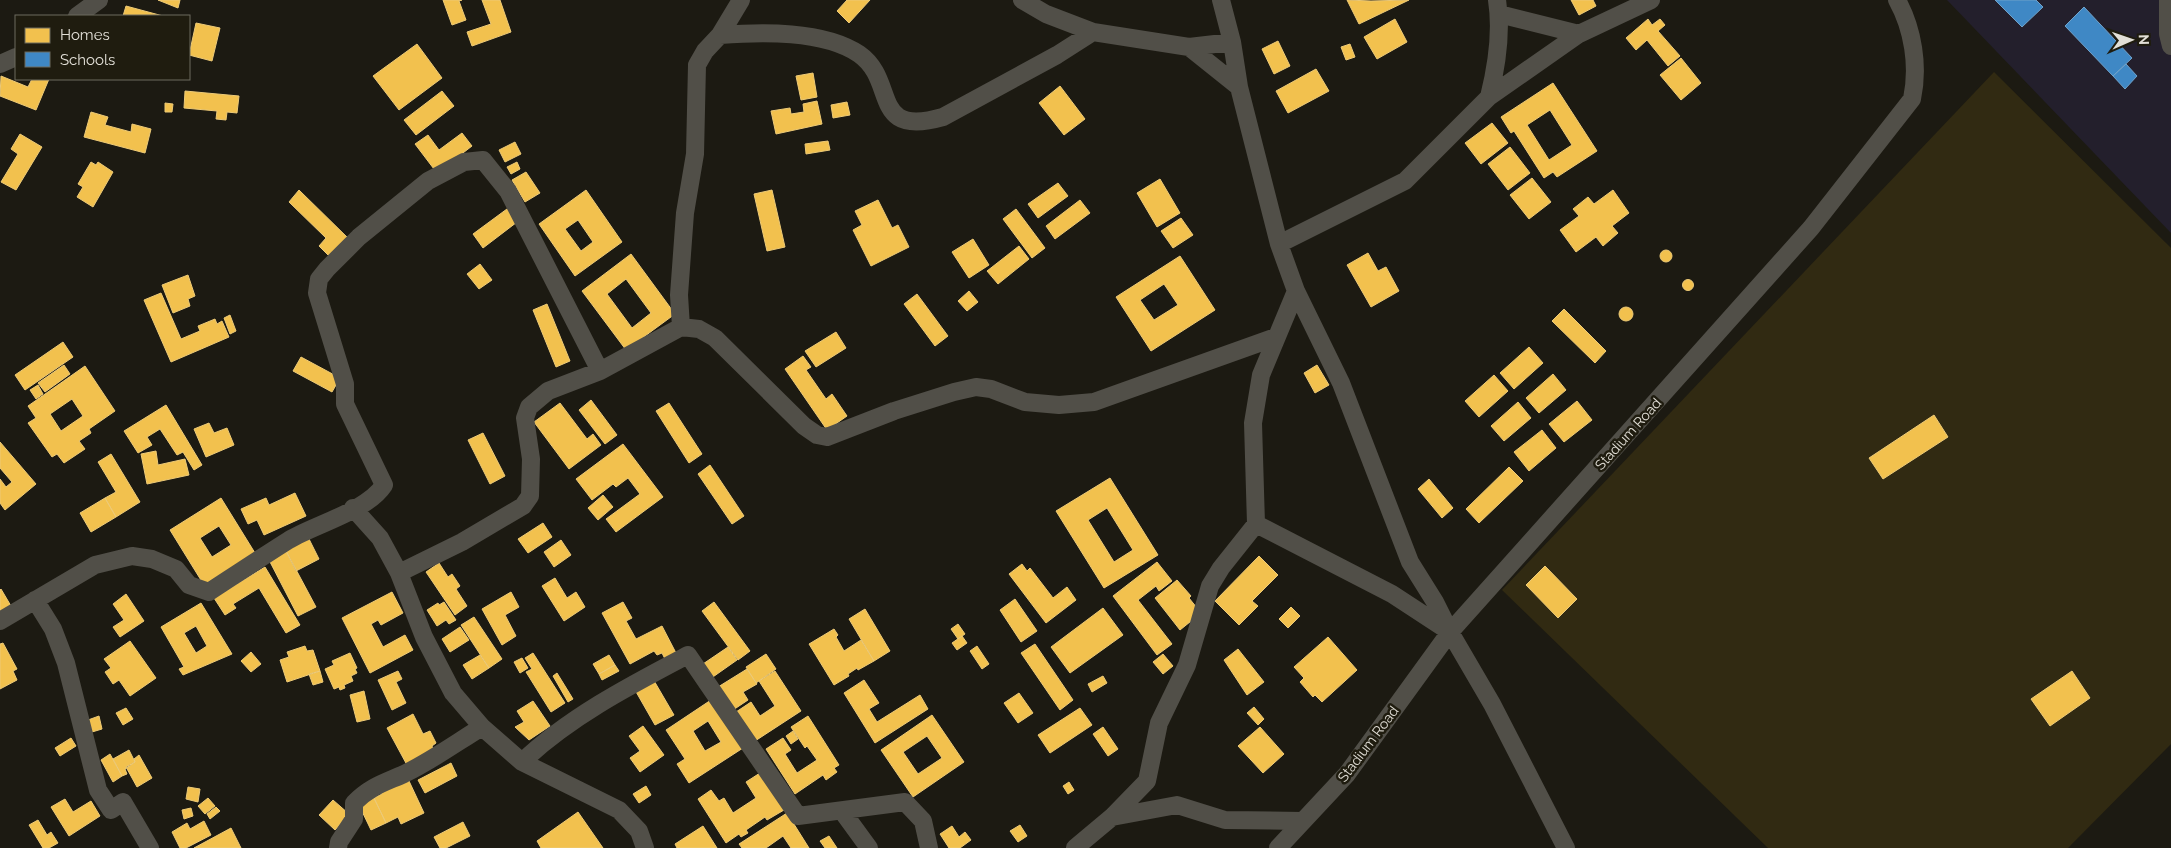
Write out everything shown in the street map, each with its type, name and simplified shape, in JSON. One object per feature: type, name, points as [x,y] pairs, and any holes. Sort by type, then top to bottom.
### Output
[{"type":"street","points":[[78,15],[99,0]]},
{"type":"street","points":[[681,327],[679,295],[685,213],[696,154],[697,65],[720,35],[741,0]]},
{"type":"street","points":[[1022,0],[1046,14],[1093,32],[1189,47],[1232,42]]},
{"type":"street","points":[[1221,0],[1232,42],[1239,87],[1279,244],[1296,291],[1341,383],[1410,562],[1435,602],[1450,632],[1492,704],[1566,848]]},
{"type":"street","points":[[1279,244],[1406,181],[1489,97],[1579,34],[1651,0]]},
{"type":"street","name":"Stadium Road","points":[[1278,848],[1347,774],[1450,632],[1811,228],[1912,99],[1916,64],[1905,14],[1897,0]]},
{"type":"street","points":[[2168,0],[2168,34],[2171,46]]},
{"type":"street","points":[[1489,97],[1496,66],[1498,7],[1579,34]]},
{"type":"street","points":[[720,35],[782,34],[825,40],[842,45],[860,55],[876,72],[889,108],[898,117],[923,122],[943,117],[1057,55],[1093,32]]},
{"type":"street","points":[[1189,47],[1239,87]]},
{"type":"street","points":[[0,64],[15,57]]},
{"type":"street","points":[[0,621],[95,565],[132,556],[152,559],[176,570],[189,585],[209,592],[291,539],[377,495],[384,485],[346,404],[345,384],[318,293],[319,279],[359,237],[428,181],[464,162],[483,160],[508,191],[600,371]]},
{"type":"street","points":[[1075,848],[1112,817],[1147,781],[1159,723],[1187,664],[1210,586],[1221,568],[1256,524],[1253,423],[1261,375],[1296,291]]},
{"type":"street","points":[[399,573],[462,542],[523,506],[530,496],[531,459],[525,418],[529,407],[548,391],[600,371],[681,327],[699,328],[715,338],[804,426],[817,435],[827,437],[894,411],[976,387],[991,389],[1025,402],[1059,406],[1094,402],[1276,337]]},
{"type":"street","points":[[353,508],[380,538],[399,573],[424,637],[453,693],[482,727],[522,762],[618,810],[639,830],[646,848]]},
{"type":"street","points":[[1256,524],[1392,594],[1450,632]]},
{"type":"street","points":[[35,600],[53,629],[66,663],[98,790],[110,810],[123,802],[150,848]]},
{"type":"street","points":[[522,762],[563,728],[688,655],[798,816],[904,802],[923,821],[930,848]]},
{"type":"street","points":[[338,848],[338,842],[354,819],[354,803],[360,796],[381,782],[412,769],[482,727]]},
{"type":"street","points":[[1112,817],[1176,805],[1224,820],[1303,821]]},
{"type":"street","points":[[842,810],[869,848]]},
{"type":"shaded area","points":[[1947,0],[2171,0],[2171,233]]},
{"type":"shaded area","points":[[1994,72],[2171,248],[2171,744],[2068,848],[1768,848],[1502,590]]},
{"type":"building: Homes","points":[[158,0],[180,0],[178,8]]},
{"type":"building: Homes","points":[[443,0],[462,0],[459,1],[466,20],[452,25]]},
{"type":"building: Homes","points":[[482,0],[500,0],[511,32],[472,46],[467,32],[491,24]]},
{"type":"building: Homes","points":[[847,0],[870,0],[849,23],[837,11]]},
{"type":"building: Homes","points":[[1347,0],[1371,1],[1409,0],[1359,24]]},
{"type":"building: Homes","points":[[1571,0],[1593,0],[1596,6],[1579,15]]},
{"type":"building: Homes","points":[[126,6],[159,15],[123,15]]},
{"type":"building: Homes","points":[[1395,19],[1407,42],[1377,59],[1364,37]]},
{"type":"building: Homes","points":[[1648,19],[1652,25],[1660,19],[1665,25],[1658,31],[1680,56],[1668,66],[1647,40],[1636,50],[1626,38]]},
{"type":"building: Homes","points":[[196,23],[220,28],[212,61],[190,55]]},
{"type":"building: Homes","points":[[1278,41],[1290,66],[1274,74],[1262,49]]},
{"type":"building: Homes","points":[[417,44],[442,78],[399,110],[373,76]]},
{"type":"building: Homes","points":[[1350,44],[1355,57],[1346,60],[1341,47]]},
{"type":"building: Homes","points":[[1681,58],[1701,83],[1681,100],[1660,75]]},
{"type":"building: Homes","points":[[1316,69],[1329,91],[1288,113],[1276,91]]},
{"type":"building: Homes","points":[[813,73],[817,97],[801,100],[796,76]]},
{"type":"building: Homes","points":[[1,76],[28,87],[32,80],[49,80],[36,110],[0,96]]},
{"type":"building: Homes","points":[[1553,83],[1597,151],[1557,177],[1553,172],[1544,178],[1514,131],[1511,133],[1501,117]],"holes":[[[1550,110],[1572,145],[1549,160],[1527,125]]]},
{"type":"building: Homes","points":[[1060,86],[1085,119],[1064,135],[1039,103]]},
{"type":"building: Homes","points":[[185,91],[239,96],[237,113],[227,112],[226,120],[216,119],[217,111],[184,108]]},
{"type":"building: Homes","points":[[442,91],[454,106],[416,135],[404,120]]},
{"type":"building: Homes","points":[[817,101],[822,124],[776,134],[771,111],[790,108],[791,114],[804,112],[803,104]]},
{"type":"building: Homes","points":[[847,102],[850,115],[833,118],[831,105]]},
{"type":"building: Homes","points":[[165,103],[173,104],[172,112],[165,112]]},
{"type":"building: Homes","points":[[91,112],[108,117],[105,125],[131,132],[132,124],[151,129],[145,153],[84,137]]},
{"type":"building: Homes","points":[[1492,123],[1508,143],[1481,164],[1465,143]]},
{"type":"building: Homes","points":[[462,133],[472,146],[437,173],[415,144],[428,135],[439,150]]},
{"type":"building: Homes","points":[[20,134],[42,147],[16,190],[1,182],[18,154],[11,149]]},
{"type":"building: Homes","points":[[828,141],[830,150],[806,154],[805,144]]},
{"type":"building: Homes","points":[[515,142],[521,154],[505,162],[499,150]]},
{"type":"building: Homes","points":[[1510,147],[1530,173],[1508,190],[1488,164]]},
{"type":"building: Homes","points":[[91,162],[96,165],[98,162],[113,172],[93,207],[77,197],[83,187],[78,184]]},
{"type":"building: Homes","points":[[517,162],[520,169],[511,174],[507,167]]},
{"type":"building: Homes","points":[[526,172],[540,193],[525,202],[512,180]]},
{"type":"building: Homes","points":[[1532,178],[1551,202],[1529,219],[1510,195]]},
{"type":"building: Homes","points":[[1160,179],[1180,213],[1157,227],[1137,193]]},
{"type":"building: Homes","points":[[1058,183],[1068,196],[1038,218],[1028,204]]},
{"type":"building: Homes","points":[[299,190],[349,239],[331,258],[319,246],[326,238],[289,202]]},
{"type":"building: Homes","points":[[586,190],[622,242],[575,276],[539,224]],"holes":[[[578,220],[593,242],[581,251],[565,229]]]},
{"type":"building: Homes","points":[[772,190],[785,247],[767,251],[754,194]]},
{"type":"building: Homes","points":[[1613,190],[1629,213],[1612,226],[1618,233],[1603,246],[1596,237],[1576,252],[1560,230],[1579,216],[1573,209],[1588,197],[1594,204]]},
{"type":"building: Homes","points":[[878,200],[892,228],[898,225],[909,247],[871,266],[853,230],[862,225],[855,211]]},
{"type":"building: Homes","points":[[1080,200],[1090,213],[1055,239],[1046,226]]},
{"type":"building: Homes","points":[[511,206],[521,219],[483,248],[473,234]]},
{"type":"building: Homes","points":[[1016,209],[1045,248],[1032,258],[1003,219]]},
{"type":"building: Homes","points":[[1181,218],[1193,235],[1173,248],[1161,231]]},
{"type":"building: Homes","points":[[973,239],[989,265],[969,278],[952,252]]},
{"type":"building: Homes","points":[[1019,246],[1029,259],[998,284],[987,271]]},
{"type":"building: Homes","points":[[1668,250],[1671,251],[1671,261],[1664,262],[1661,261],[1660,254],[1661,251]]},
{"type":"building: Homes","points":[[1368,253],[1378,271],[1386,267],[1399,291],[1371,307],[1347,265]]},
{"type":"building: Homes","points":[[631,254],[675,314],[626,350],[582,291]],"holes":[[[626,279],[651,313],[632,328],[607,294]]]},
{"type":"building: Homes","points":[[1180,256],[1215,310],[1151,351],[1116,297]],"holes":[[[1164,284],[1178,305],[1154,320],[1140,300]]]},
{"type":"building: Homes","points":[[480,264],[492,280],[479,289],[467,274]]},
{"type":"building: Homes","points":[[188,275],[195,296],[188,299],[190,306],[173,313],[162,285]]},
{"type":"building: Homes","points":[[1688,279],[1694,285],[1688,291],[1682,285]]},
{"type":"building: Homes","points":[[969,291],[978,302],[967,311],[958,301]]},
{"type":"building: Homes","points":[[161,293],[181,339],[200,331],[198,326],[215,319],[217,324],[222,321],[229,337],[171,362],[144,300]]},
{"type":"building: Homes","points":[[917,294],[948,336],[935,346],[904,304]]},
{"type":"building: Homes","points":[[547,304],[570,361],[556,367],[533,310]]},
{"type":"building: Homes","points":[[1626,307],[1631,309],[1633,314],[1631,319],[1626,321],[1621,319],[1619,314],[1621,309]]},
{"type":"building: Homes","points":[[1564,309],[1606,351],[1595,363],[1552,321]]},
{"type":"building: Homes","points":[[230,315],[236,331],[230,334],[224,318]]},
{"type":"building: Homes","points":[[836,332],[846,348],[816,367],[805,351]]},
{"type":"building: Homes","points":[[63,342],[73,357],[25,390],[15,375]]},
{"type":"building: Homes","points":[[1529,347],[1543,363],[1514,389],[1500,373]]},
{"type":"building: Homes","points":[[803,356],[811,367],[806,370],[826,399],[832,394],[847,416],[827,430],[785,369]]},
{"type":"building: Homes","points":[[301,357],[340,378],[332,392],[293,371]]},
{"type":"building: Homes","points":[[64,365],[70,374],[45,392],[38,383]]},
{"type":"building: Homes","points":[[1317,365],[1329,385],[1315,393],[1304,373]]},
{"type":"building: Homes","points":[[85,366],[115,411],[89,429],[91,433],[79,441],[85,449],[64,463],[57,454],[52,457],[28,423],[36,418],[28,406]],"holes":[[[72,399],[83,416],[61,431],[50,414]]]},
{"type":"building: Homes","points":[[1553,374],[1566,390],[1539,413],[1526,398]]},
{"type":"building: Homes","points":[[1494,375],[1508,391],[1479,417],[1465,401]]},
{"type":"building: Homes","points":[[38,385],[43,394],[36,399],[30,390]]},
{"type":"building: Homes","points":[[591,400],[617,435],[605,444],[579,410]]},
{"type":"building: Homes","points":[[1577,401],[1592,420],[1564,442],[1549,424]]},
{"type":"building: Homes","points":[[1518,402],[1531,418],[1504,441],[1491,426]]},
{"type":"building: Homes","points":[[560,403],[587,439],[593,434],[601,445],[569,469],[534,422]]},
{"type":"building: Homes","points":[[669,403],[702,454],[689,463],[656,411]]},
{"type":"building: Homes","points":[[166,405],[202,465],[194,470],[183,452],[177,455],[160,429],[147,437],[152,445],[138,453],[124,431]]},
{"type":"building: Homes","points":[[1934,415],[1948,437],[1883,479],[1869,458]]},
{"type":"building: Homes","points":[[209,423],[214,433],[227,428],[234,445],[206,457],[194,429]]},
{"type":"building: Homes","points":[[1542,430],[1556,448],[1529,471],[1514,452]]},
{"type":"building: Homes","points":[[483,433],[505,476],[490,484],[468,440]]},
{"type":"building: Homes","points":[[0,442],[36,484],[5,510],[0,503],[0,479],[6,487],[12,482],[0,468]]},
{"type":"building: Homes","points":[[623,444],[663,497],[616,532],[606,519],[640,494],[628,478],[616,487],[613,484],[592,500],[576,479]]},
{"type":"building: Homes","points":[[156,451],[158,465],[185,459],[189,475],[147,484],[141,454]]},
{"type":"building: Homes","points":[[111,454],[140,502],[116,517],[105,498],[116,492],[98,462]]},
{"type":"building: Homes","points":[[710,465],[744,516],[732,524],[698,474]]},
{"type":"building: Homes","points":[[1509,467],[1523,481],[1479,523],[1466,509]]},
{"type":"building: Homes","points":[[1110,478],[1158,555],[1104,588],[1056,511]],"holes":[[[1107,508],[1133,550],[1114,562],[1088,520]]]},
{"type":"building: Homes","points":[[1429,479],[1453,508],[1442,518],[1418,489]]},
{"type":"building: Homes","points":[[295,493],[306,516],[264,535],[257,520],[248,524],[241,509],[266,498],[269,505]]},
{"type":"building: Homes","points":[[603,495],[613,507],[598,520],[588,508]]},
{"type":"building: Homes","points":[[105,498],[116,517],[91,532],[80,513]]},
{"type":"building: Homes","points":[[221,498],[255,553],[204,585],[170,530]],"holes":[[[219,526],[231,545],[212,557],[200,538]]]},
{"type":"building: Homes","points":[[543,523],[552,537],[528,553],[518,539]]},
{"type":"building: Homes","points":[[308,537],[319,559],[296,571],[285,549]]},
{"type":"building: Homes","points":[[561,540],[571,555],[554,567],[544,552]]},
{"type":"building: Homes","points":[[285,549],[316,607],[298,616],[268,558]]},
{"type":"building: Homes","points":[[1259,556],[1278,575],[1252,601],[1258,606],[1239,625],[1215,601]]},
{"type":"building: Homes","points":[[1157,562],[1172,581],[1159,591],[1156,586],[1138,600],[1172,644],[1157,655],[1113,596]]},
{"type":"building: Homes","points":[[439,563],[448,577],[452,574],[460,586],[456,589],[467,606],[455,615],[426,572]]},
{"type":"building: Homes","points":[[1022,564],[1027,571],[1030,568],[1053,598],[1067,587],[1076,600],[1046,623],[1009,574]]},
{"type":"building: Homes","points":[[1545,566],[1577,599],[1558,618],[1526,585]]},
{"type":"building: Homes","points":[[265,567],[300,625],[286,633],[259,588],[233,604],[236,608],[225,615],[214,598]]},
{"type":"building: Homes","points":[[555,578],[567,598],[576,592],[585,607],[564,621],[542,586]]},
{"type":"building: Homes","points":[[1177,580],[1191,596],[1189,598],[1201,613],[1180,630],[1155,598]]},
{"type":"building: Homes","points":[[0,590],[11,606],[0,613]]},
{"type":"building: Homes","points":[[392,592],[403,613],[381,625],[378,620],[371,624],[383,647],[405,635],[413,650],[370,673],[342,618]]},
{"type":"building: Homes","points":[[511,592],[519,607],[505,615],[516,636],[502,645],[482,609]]},
{"type":"building: Homes","points":[[126,594],[144,621],[120,637],[113,627],[124,620],[113,604]]},
{"type":"building: Homes","points":[[1015,599],[1037,631],[1021,642],[1000,610]]},
{"type":"building: Homes","points":[[444,602],[456,620],[449,624],[446,620],[437,626],[427,610],[438,603],[439,605]]},
{"type":"building: Homes","points":[[623,602],[632,618],[626,621],[636,639],[662,626],[676,653],[665,659],[662,653],[657,655],[654,651],[630,664],[602,613]]},
{"type":"building: Homes","points":[[714,602],[750,651],[738,660],[702,611]]},
{"type":"building: Homes","points":[[201,603],[232,654],[183,675],[179,669],[184,667],[161,627]],"holes":[[[196,626],[207,646],[196,653],[184,633]]]},
{"type":"building: Homes","points":[[1291,607],[1300,616],[1288,628],[1279,619]]},
{"type":"building: Homes","points":[[1103,608],[1123,635],[1070,673],[1051,647]]},
{"type":"building: Homes","points":[[865,609],[890,651],[874,661],[849,619]]},
{"type":"building: Homes","points":[[474,617],[502,659],[489,668],[461,625]]},
{"type":"building: Homes","points":[[958,624],[965,634],[958,639],[951,629]]},
{"type":"building: Homes","points":[[460,627],[469,640],[450,652],[442,639]]},
{"type":"building: Homes","points":[[834,629],[844,651],[861,640],[874,661],[858,670],[857,668],[848,674],[849,676],[834,685],[809,644]]},
{"type":"building: Homes","points":[[962,636],[967,643],[957,650],[952,643]]},
{"type":"building: Homes","points":[[1328,637],[1357,670],[1322,702],[1315,695],[1313,697],[1300,682],[1304,678],[1294,667]]},
{"type":"building: Homes","points":[[130,641],[156,678],[130,696],[119,680],[113,684],[105,672],[111,668],[104,659]]},
{"type":"building: Homes","points":[[3,643],[17,669],[13,671],[17,680],[0,689],[0,644]]},
{"type":"building: Homes","points":[[1035,644],[1073,700],[1060,710],[1021,653]]},
{"type":"building: Homes","points":[[305,646],[307,651],[313,650],[320,671],[287,682],[280,660],[289,657],[287,652]]},
{"type":"building: Homes","points":[[977,646],[989,664],[982,669],[970,651]]},
{"type":"building: Homes","points":[[728,647],[737,660],[710,679],[700,666]]},
{"type":"building: Homes","points":[[1238,649],[1264,682],[1247,695],[1224,660]]},
{"type":"building: Homes","points":[[251,652],[261,664],[251,672],[241,661]]},
{"type":"building: Homes","points":[[350,653],[357,668],[355,669],[357,673],[351,676],[353,681],[344,685],[345,688],[340,690],[339,687],[334,689],[325,669],[334,665],[332,661]]},
{"type":"building: Homes","points":[[533,653],[565,703],[551,712],[526,672],[532,669],[525,658]]},
{"type":"building: Homes","points":[[766,654],[776,669],[756,683],[746,667]]},
{"type":"building: Homes","points":[[1163,654],[1173,666],[1163,674],[1153,662]]},
{"type":"building: Homes","points":[[480,655],[489,668],[472,679],[463,665]]},
{"type":"building: Homes","points":[[609,655],[615,665],[599,674],[593,664]]},
{"type":"building: Homes","points":[[522,658],[528,668],[520,673],[514,662]]},
{"type":"building: Homes","points":[[615,665],[619,671],[602,680],[599,674]]},
{"type":"building: Homes","points":[[747,669],[757,684],[743,692],[748,700],[733,710],[718,687]]},
{"type":"building: Homes","points":[[320,671],[323,682],[313,685],[309,674]]},
{"type":"building: Homes","points":[[398,671],[402,679],[396,682],[406,703],[392,710],[378,680]]},
{"type":"building: Homes","points":[[775,671],[801,711],[755,741],[736,712],[751,702],[760,716],[775,706],[759,681]]},
{"type":"building: Homes","points":[[2072,671],[2090,698],[2050,726],[2031,699]]},
{"type":"building: Homes","points":[[557,673],[573,699],[568,702],[553,676]]},
{"type":"building: Homes","points":[[1103,676],[1107,683],[1092,692],[1088,684]]},
{"type":"building: Homes","points":[[653,679],[674,715],[655,725],[635,690]]},
{"type":"building: Homes","points":[[864,680],[879,703],[869,709],[877,722],[920,695],[928,709],[875,743],[844,693]]},
{"type":"building: Homes","points":[[364,691],[370,719],[357,722],[350,695]]},
{"type":"building: Homes","points":[[1019,693],[1033,713],[1018,723],[1004,703]]},
{"type":"building: Homes","points":[[711,700],[743,748],[689,783],[677,764],[685,759],[666,730]],"holes":[[[708,721],[721,742],[705,751],[693,731]]]},
{"type":"building: Homes","points":[[533,701],[550,726],[529,740],[515,727],[524,722],[517,711]]},
{"type":"building: Homes","points":[[1254,707],[1264,719],[1258,725],[1247,713]]},
{"type":"building: Homes","points":[[126,708],[133,719],[123,725],[116,713]]},
{"type":"building: Homes","points":[[1080,708],[1092,725],[1050,753],[1038,735]]},
{"type":"building: Homes","points":[[413,714],[423,734],[430,731],[436,743],[432,746],[434,751],[407,765],[387,728]]},
{"type":"building: Homes","points":[[932,715],[964,762],[913,797],[881,750]],"holes":[[[927,736],[942,758],[918,774],[903,752]]]},
{"type":"building: Homes","points":[[99,716],[102,729],[92,732],[88,720]]},
{"type":"building: Homes","points":[[808,716],[839,765],[834,768],[837,772],[826,780],[823,775],[795,794],[766,749],[783,738],[791,750],[785,754],[797,773],[817,760],[807,746],[805,748],[791,727]]},
{"type":"building: Homes","points":[[643,726],[664,755],[640,772],[630,758],[640,751],[629,736]]},
{"type":"building: Homes","points":[[1103,727],[1118,749],[1108,756],[1093,734]]},
{"type":"building: Homes","points":[[1260,727],[1284,754],[1263,773],[1238,746]]},
{"type":"building: Homes","points":[[793,731],[798,739],[791,744],[786,736]]},
{"type":"building: Homes","points":[[71,738],[76,746],[60,756],[55,748]]},
{"type":"building: Homes","points":[[129,750],[135,762],[125,769],[127,774],[122,776],[113,759]]},
{"type":"building: Homes","points":[[110,754],[122,776],[113,782],[101,760]]},
{"type":"building: Homes","points":[[139,755],[152,778],[137,787],[126,767],[135,762],[134,759]]},
{"type":"building: Homes","points":[[451,763],[457,776],[425,793],[418,780]]},
{"type":"building: Homes","points":[[760,773],[784,810],[767,820],[765,817],[746,830],[748,833],[741,837],[739,834],[726,843],[698,799],[711,790],[719,801],[724,798],[733,813],[756,798],[746,782]]},
{"type":"building: Homes","points":[[409,781],[424,813],[401,824],[398,817],[386,823],[374,798],[382,794],[380,788]]},
{"type":"building: Homes","points":[[1069,782],[1074,790],[1068,794],[1063,786]]},
{"type":"building: Homes","points":[[646,786],[651,795],[639,803],[633,794]]},
{"type":"building: Homes","points":[[188,787],[200,789],[198,802],[186,799]]},
{"type":"building: Homes","points":[[208,798],[215,806],[205,814],[198,806]]},
{"type":"building: Homes","points":[[374,798],[386,823],[371,830],[359,805]]},
{"type":"building: Homes","points":[[65,799],[73,812],[91,801],[100,816],[69,836],[51,807]]},
{"type":"building: Homes","points":[[333,800],[349,814],[335,830],[319,815]]},
{"type":"building: Homes","points":[[216,807],[220,811],[210,819],[207,814]]},
{"type":"building: Homes","points":[[191,808],[193,816],[184,819],[182,810]]},
{"type":"building: Homes","points":[[578,812],[603,848],[541,848],[537,841]]},
{"type":"building: Homes","points":[[787,813],[809,848],[791,848],[783,836],[766,848],[742,848],[739,844]]},
{"type":"building: Homes","points":[[38,820],[47,835],[51,832],[58,843],[49,848],[43,848],[29,825]]},
{"type":"building: Homes","points":[[204,821],[211,835],[186,848],[180,848],[172,832],[187,823],[190,829]]},
{"type":"building: Homes","points":[[463,822],[470,836],[446,848],[440,848],[434,837]]},
{"type":"building: Homes","points":[[1020,825],[1027,836],[1018,842],[1010,831]]},
{"type":"building: Homes","points":[[703,826],[717,848],[677,848],[675,844]]},
{"type":"building: Homes","points":[[952,826],[959,837],[965,832],[971,840],[960,848],[949,848],[940,834]]},
{"type":"building: Homes","points":[[231,828],[241,848],[194,848]]},
{"type":"building: Homes","points":[[829,836],[837,848],[825,848],[820,841]]},
{"type":"building: Schools","points":[[1995,0],[2036,0],[2043,7],[2022,27]]},
{"type":"building: Schools","points":[[2084,7],[2132,58],[2113,76],[2065,26]]},
{"type":"building: Schools","points":[[2126,64],[2137,76],[2125,89],[2113,76]]}]
